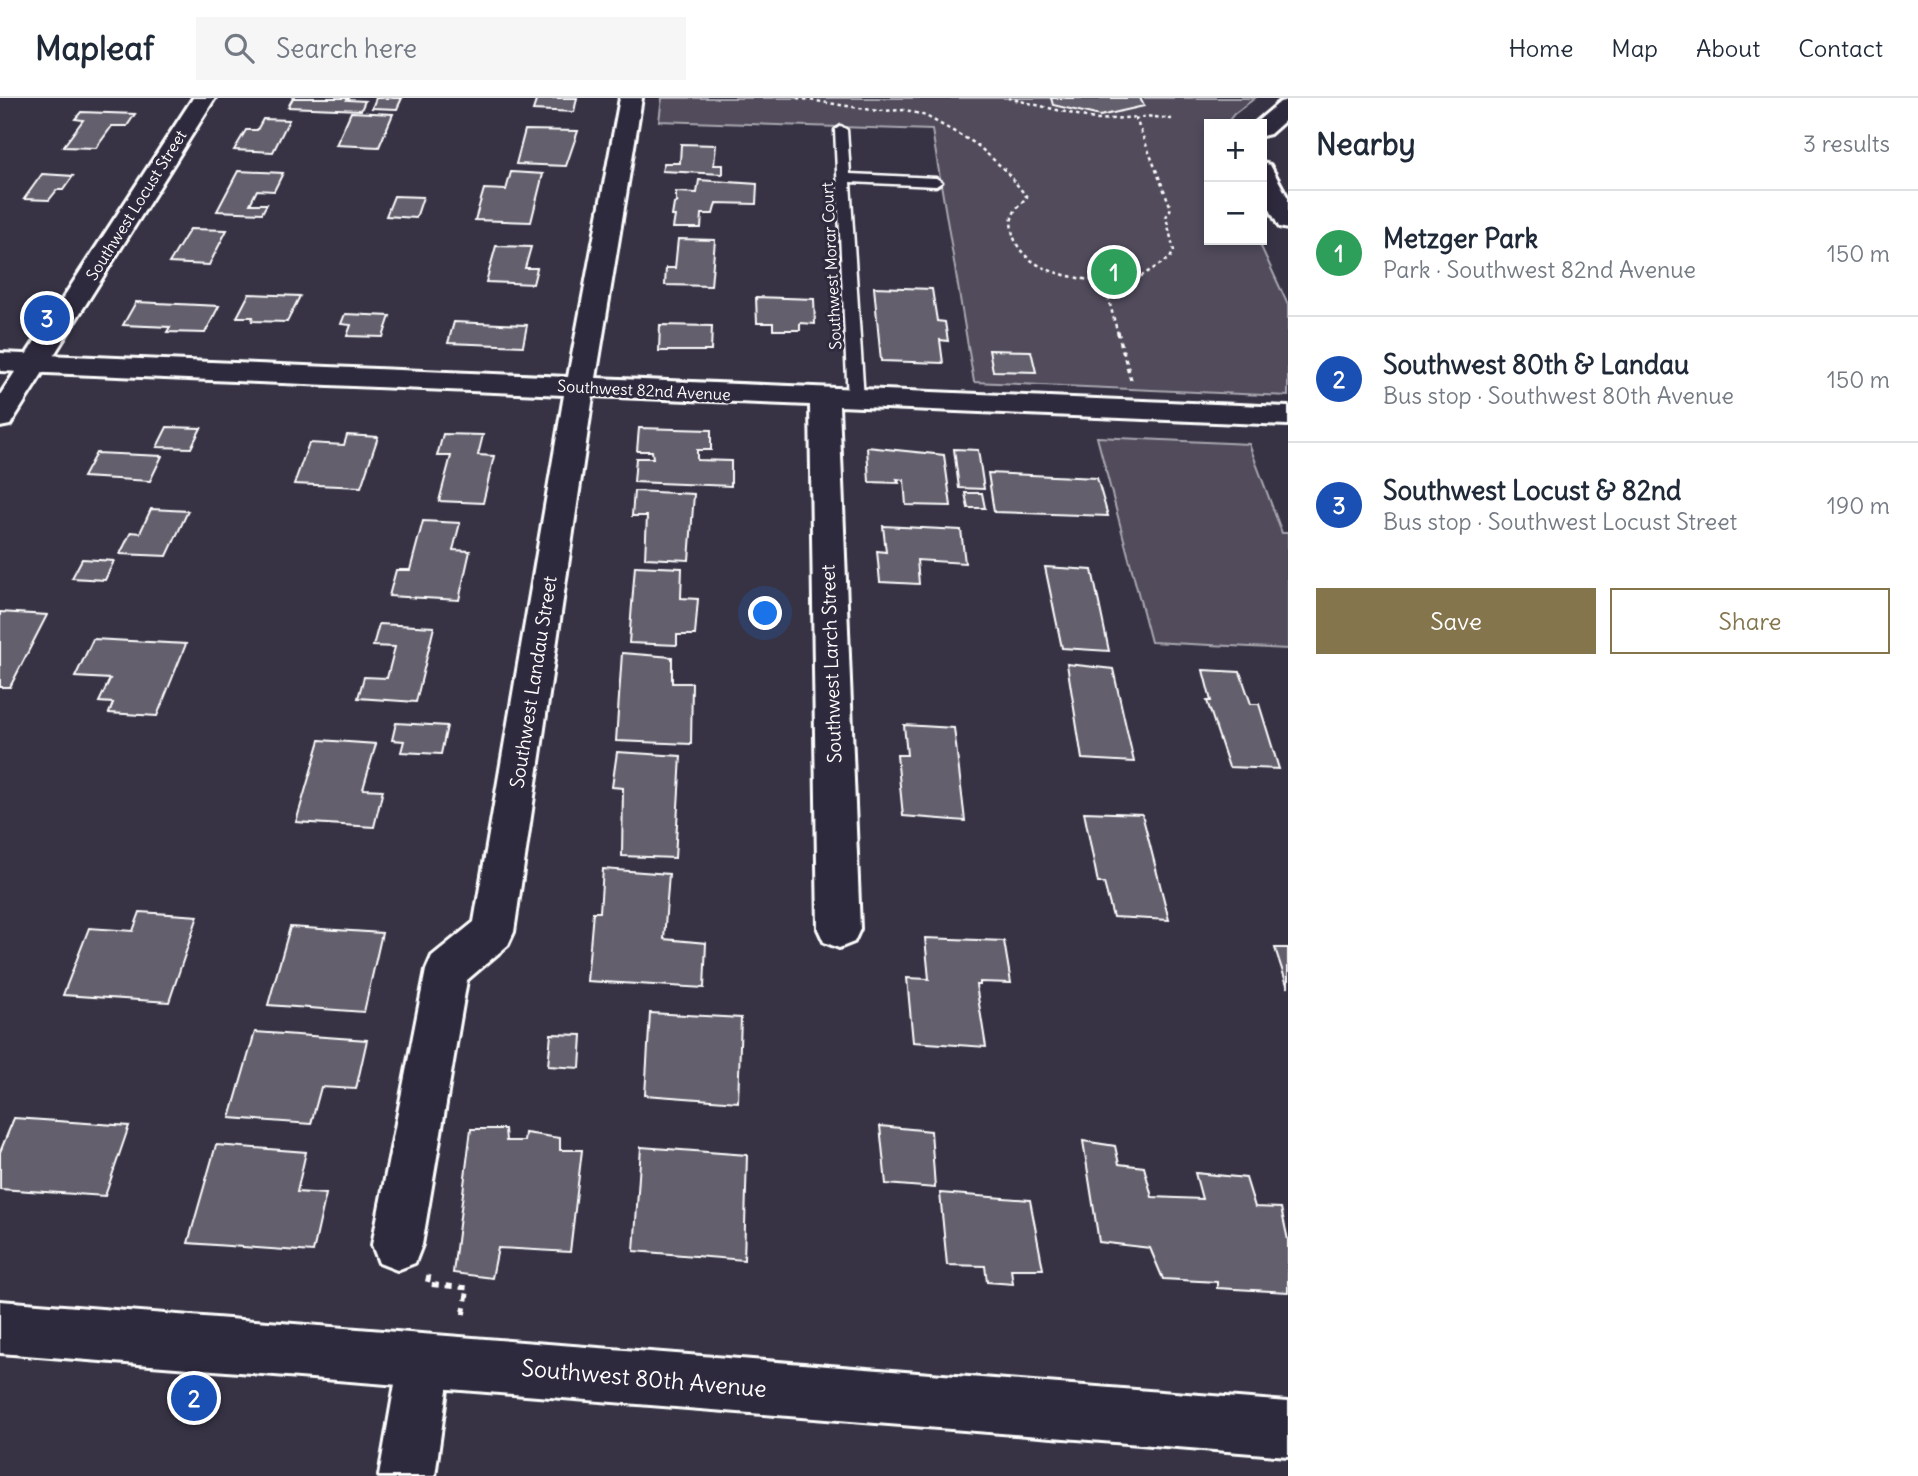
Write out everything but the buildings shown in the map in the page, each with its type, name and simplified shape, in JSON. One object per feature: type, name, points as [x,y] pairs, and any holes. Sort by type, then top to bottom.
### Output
[{"type":"street","name":"Southwest Locust Street","points":[[0,418],[204,98]]},
{"type":"street","name":"Southwest Landau Street","points":[[397,1245],[447,970],[493,932],[580,387],[631,98]]},
{"type":"street","points":[[1267,125],[1288,107]]},
{"type":"street","points":[[1267,180],[1288,222]]},
{"type":"street","name":"Southwest 82nd Avenue","points":[[0,362],[1288,416]]},
{"type":"street","name":"Southwest Larch Street","points":[[839,929],[840,399]]},
{"type":"street","name":"Southwest 80th Avenue","points":[[0,1327],[1288,1429]]},
{"type":"street","points":[[407,1476],[425,1361]]},
{"type":"lane","name":"Southwest Morar Court","points":[[840,399],[844,178],[841,130]]},
{"type":"lane","points":[[844,178],[936,182]]},
{"type":"path","points":[[797,98],[879,111],[909,110],[937,120],[979,147],[1014,176],[1027,197],[1014,211],[1011,230],[1017,246],[1038,264],[1062,275],[1120,284]]},
{"type":"path","points":[[1008,98],[1098,120],[1146,116],[1172,119]]},
{"type":"path","points":[[1140,411],[1108,297],[1170,258],[1174,251],[1166,217],[1171,208],[1136,119],[1146,116]]},
{"type":"shaded area","points":[[662,98],[1255,98],[1230,119],[1204,119],[1204,245],[1260,245],[1288,305],[1288,396],[974,382],[932,130],[659,121]]},
{"type":"shaded area","points":[[1097,437],[1249,444],[1282,533],[1288,533],[1288,649],[1151,642]]},
{"type":"place","name":"Metzger Park","points":[[1114,272]]},
{"type":"place","name":"Southwest Locust & 82nd","points":[[47,318]]},
{"type":"place","name":"Southwest 80th & Landau","points":[[194,1398]]}]
